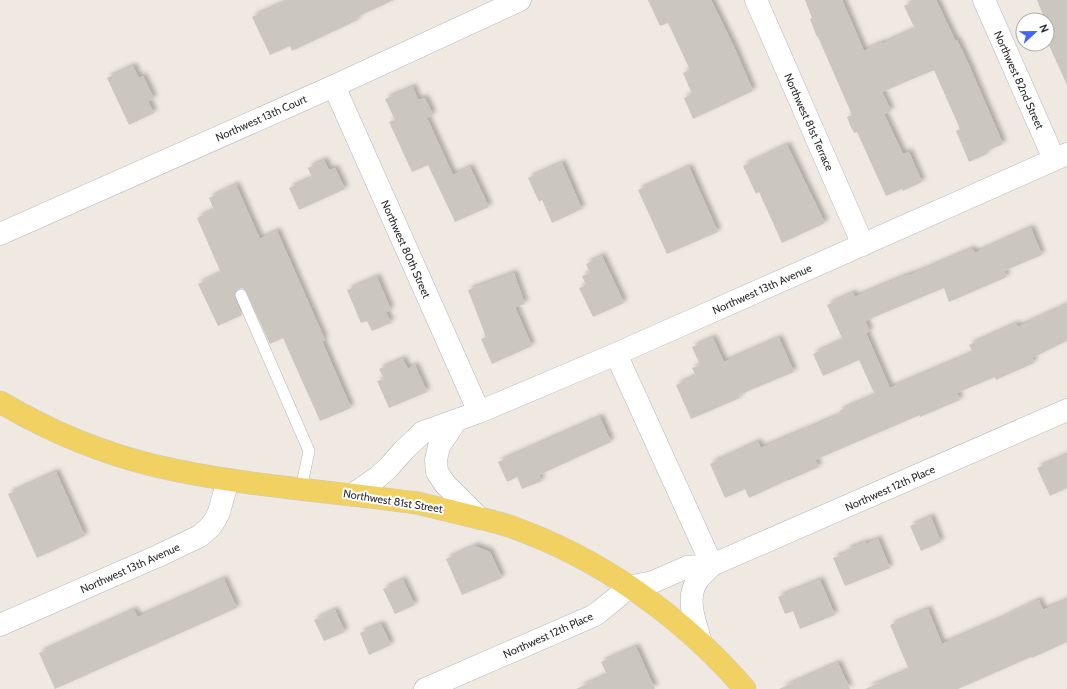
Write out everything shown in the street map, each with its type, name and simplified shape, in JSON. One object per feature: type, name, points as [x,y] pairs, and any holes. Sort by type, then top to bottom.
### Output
[{"type":"main road","name":"Northwest 81st Street","points":[[0,402],[68,437],[109,452],[156,466],[228,480],[417,503],[507,525],[585,559],[629,587],[677,622],[701,643],[723,664],[745,689]]},
{"type":"street","name":"Northwest 13th Court","points":[[0,234],[334,86],[520,0]]},
{"type":"street","name":"Northwest 81st Terrace","points":[[756,0],[863,245]]},
{"type":"street","name":"Northwest 82nd Street","points":[[984,0],[1061,156]]},
{"type":"street","name":"Northwest 80th Street","points":[[334,86],[479,412]]},
{"type":"street","name":"Northwest 13th Avenue","points":[[352,495],[383,473],[412,441],[423,432],[479,412],[616,354],[1061,156]]},
{"type":"street","points":[[616,354],[712,565]]},
{"type":"street","name":"Northwest 12th Place","points":[[425,689],[593,616],[629,587],[653,582],[687,567],[712,565],[1067,410]]},
{"type":"street","points":[[456,421],[439,446],[436,460],[437,472],[445,484],[480,518]]},
{"type":"street","name":"Northwest 13th Avenue","points":[[0,625],[200,536],[210,527],[220,512],[228,480]]},
{"type":"street","name":"Northwest 12th Place","points":[[701,643],[692,610],[692,593],[698,580],[712,565]]},
{"type":"lane","points":[[241,295],[309,451],[301,489]]},
{"type":"building","points":[[290,0],[394,0],[357,17],[358,20],[292,51],[290,46],[270,55],[252,17]]},
{"type":"building","points":[[648,0],[711,0],[735,49],[753,91],[693,119],[684,98],[692,94],[683,73],[690,70],[668,23],[660,26]]},
{"type":"building","points":[[805,0],[842,0],[864,51],[915,29],[904,6],[916,0],[936,0],[968,63],[1003,144],[987,151],[987,154],[969,162],[956,131],[960,129],[934,70],[882,92],[891,111],[884,114],[903,154],[909,152],[922,182],[903,191],[902,189],[886,196],[857,132],[854,133],[850,125],[847,117],[852,115],[817,37]]},
{"type":"building","points":[[1037,0],[1067,0],[1067,85],[1052,52],[1055,52],[1055,12],[1042,12]]},
{"type":"building","points":[[133,66],[139,78],[143,76],[154,99],[148,101],[154,113],[129,125],[107,78]]},
{"type":"building","points":[[413,87],[418,100],[425,98],[433,115],[427,118],[453,175],[470,167],[489,207],[455,222],[428,165],[412,172],[389,122],[395,120],[385,99]]},
{"type":"building","points":[[787,145],[825,223],[782,243],[759,192],[756,194],[743,166]]},
{"type":"building","points":[[324,160],[329,170],[335,168],[345,189],[299,210],[289,188],[312,178],[308,168]]},
{"type":"building","points":[[562,163],[582,209],[552,223],[542,200],[539,202],[528,178]]},
{"type":"building","points":[[689,167],[718,232],[667,254],[638,190]]},
{"type":"building","points":[[236,185],[260,239],[277,231],[325,340],[322,341],[351,408],[320,421],[283,338],[270,344],[245,290],[242,288],[239,288],[234,294],[242,315],[218,326],[198,284],[221,273],[197,218],[214,210],[209,198]]},
{"type":"building","points":[[1031,228],[1042,255],[1004,271],[1007,277],[949,302],[944,288],[865,321],[870,331],[866,333],[890,388],[973,353],[969,345],[1016,324],[1018,327],[1067,305],[1067,341],[1032,358],[1034,363],[996,380],[995,377],[957,393],[960,400],[920,417],[920,415],[815,460],[819,467],[749,498],[745,489],[725,498],[710,464],[758,442],[761,448],[840,415],[839,411],[875,395],[859,360],[823,376],[813,354],[843,340],[827,305],[853,293],[855,297],[972,249],[975,253]]},
{"type":"building","points":[[602,256],[624,303],[593,317],[579,288],[586,285],[582,276],[590,273],[586,264]]},
{"type":"building","points":[[514,273],[525,304],[515,307],[532,346],[492,364],[481,339],[486,337],[468,290]]},
{"type":"building","points":[[377,277],[391,310],[386,312],[391,323],[372,331],[367,321],[361,323],[347,290]]},
{"type":"building","points":[[713,338],[724,362],[779,338],[794,372],[739,395],[740,398],[691,419],[676,385],[696,376],[692,368],[700,365],[692,347]]},
{"type":"building","points":[[403,359],[408,369],[415,365],[427,392],[389,408],[377,381],[384,379],[379,369]]},
{"type":"building","points":[[600,417],[611,442],[539,475],[542,481],[522,489],[517,477],[507,482],[498,462]]},
{"type":"building","points":[[1067,455],[1067,488],[1050,496],[1037,468]]},
{"type":"building","points":[[56,472],[85,536],[37,558],[8,494]]},
{"type":"building","points":[[931,517],[941,542],[921,551],[910,526]]},
{"type":"building","points":[[878,539],[890,568],[845,586],[833,558],[847,553],[846,550]]},
{"type":"building","points":[[475,546],[490,552],[502,578],[462,595],[446,559]]},
{"type":"building","points":[[224,579],[237,608],[55,689],[39,653],[134,610],[138,617]]},
{"type":"building","points":[[403,580],[415,605],[395,614],[383,589]]},
{"type":"building","points":[[820,580],[835,615],[800,629],[793,611],[785,614],[778,597]]},
{"type":"building","points":[[1039,600],[1043,610],[1067,600],[1067,642],[958,689],[865,689],[909,670],[890,625],[928,609],[942,644],[998,620]]},
{"type":"building","points":[[335,610],[345,632],[324,641],[314,620]]},
{"type":"building","points":[[381,624],[391,645],[369,655],[360,633]]},
{"type":"building","points":[[636,647],[655,689],[576,689],[607,675],[601,662]]},
{"type":"building","points":[[838,663],[850,689],[779,689]]}]
